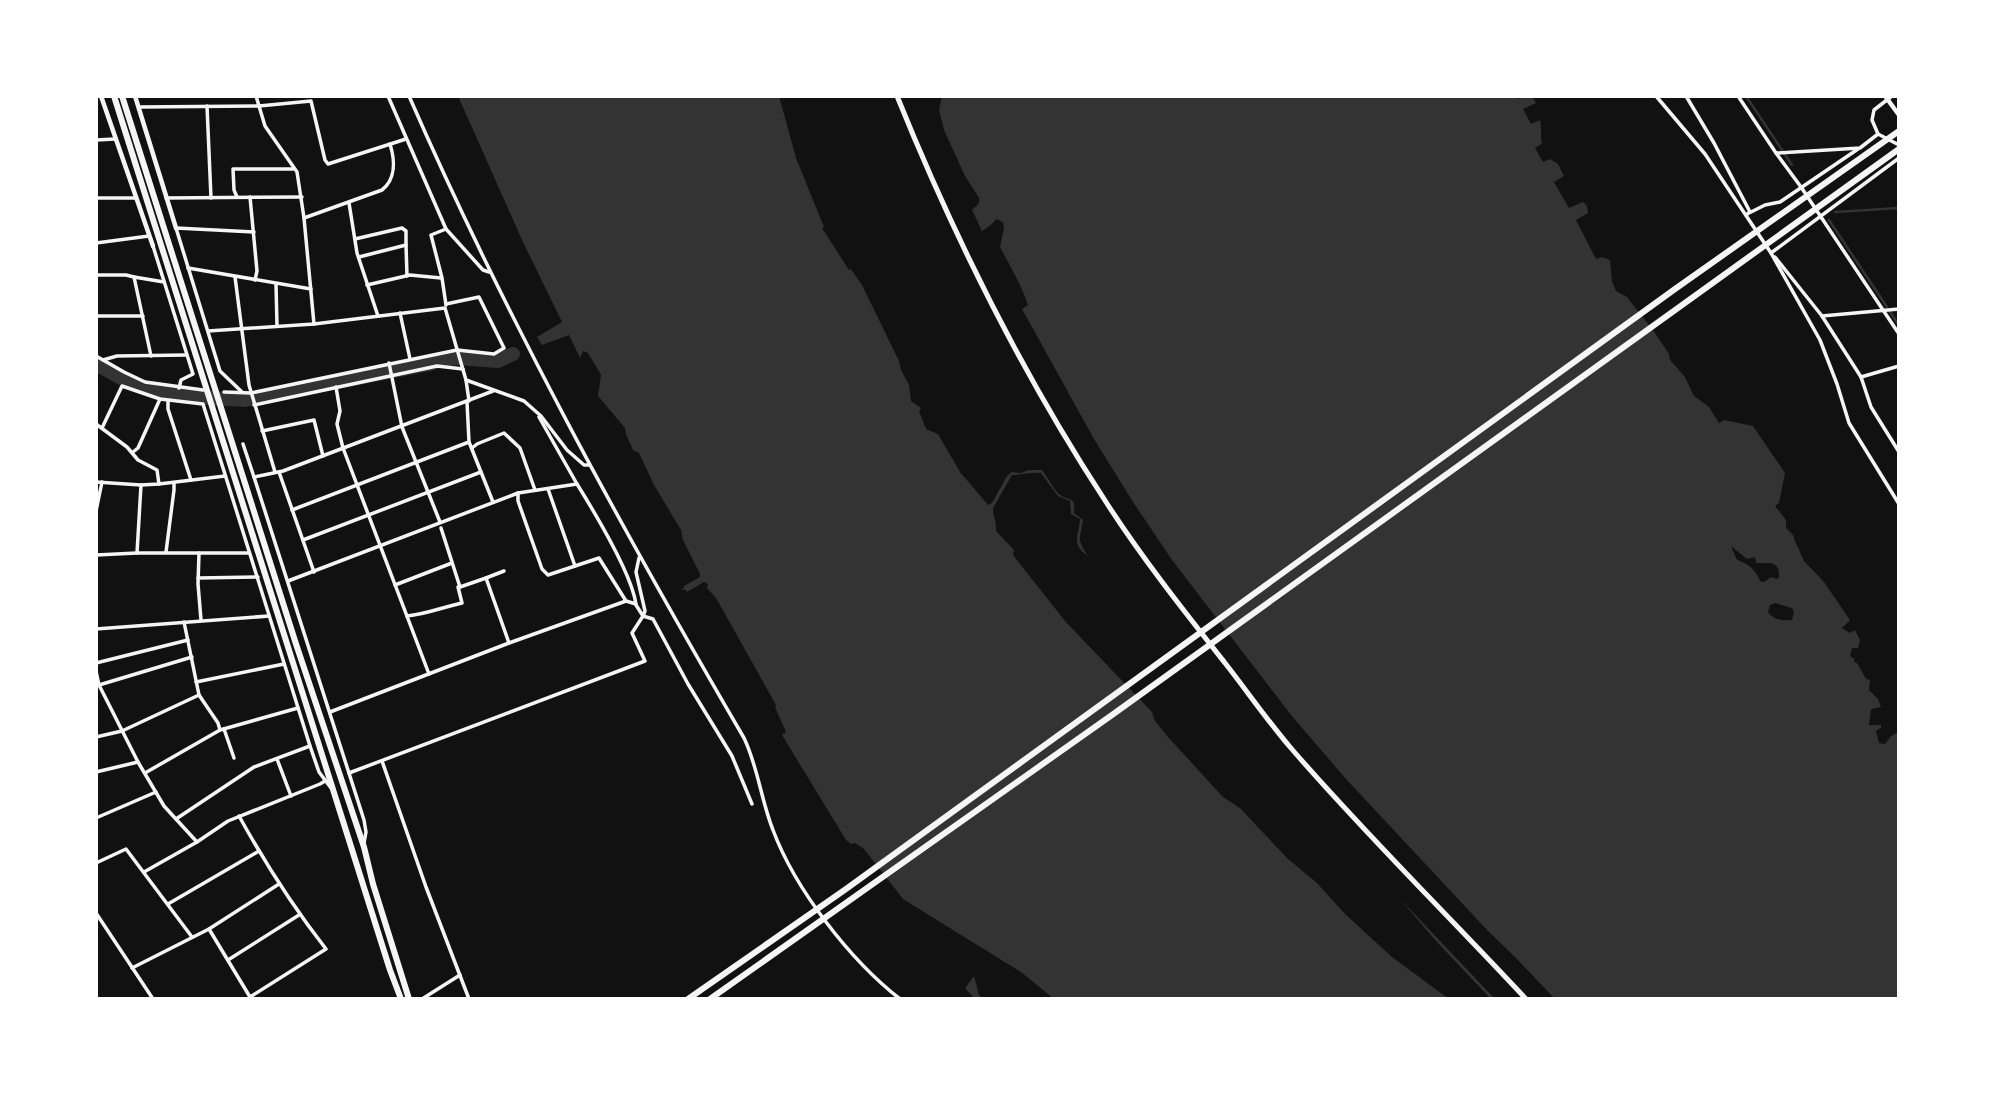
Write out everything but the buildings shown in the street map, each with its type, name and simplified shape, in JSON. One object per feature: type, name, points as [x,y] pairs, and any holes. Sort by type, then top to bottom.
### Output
[{"type":"highway","points":[[114,96],[153,234],[401,999]]},
{"type":"highway","points":[[122,96],[364,848],[409,999]]},
{"type":"highway","points":[[688,999],[846,889],[1675,289],[1899,131]]},
{"type":"highway","points":[[710,999],[1101,723],[1899,147]]},
{"type":"main road","points":[[897,96],[952,223],[996,310],[1039,391],[1107,504],[1190,619],[1288,745],[1378,845],[1526,999]]},
{"type":"street","points":[[102,96],[136,198],[153,234],[153,246],[193,374],[181,380],[179,388]]},
{"type":"street","points":[[135,96],[220,371],[243,393]]},
{"type":"street","points":[[256,96],[265,126],[297,172],[302,197],[314,324]]},
{"type":"street","points":[[388,96],[446,229],[483,270],[489,272]]},
{"type":"street","points":[[409,96],[489,272],[589,465],[744,738],[772,827],[792,872],[862,966],[900,999]]},
{"type":"street","points":[[1656,96],[1705,154],[1772,253],[1820,340],[1838,384],[1849,423],[1899,504]]},
{"type":"street","points":[[1686,96],[1714,143],[1748,214]]},
{"type":"street","points":[[1738,96],[1899,334]]},
{"type":"street","points":[[1899,115],[1888,97],[1874,110],[1872,120],[1878,134],[1899,147]]},
{"type":"street","points":[[139,107],[259,106],[312,101],[328,164],[406,139]]},
{"type":"street","points":[[207,106],[211,198]]},
{"type":"street","points":[[1748,214],[1765,205],[1780,202],[1878,134]]},
{"type":"street","points":[[96,140],[117,139]]},
{"type":"street","points":[[304,218],[382,190],[389,183],[394,157],[390,145]]},
{"type":"street","points":[[1778,153],[1860,148]]},
{"type":"street","points":[[1772,253],[1899,158]]},
{"type":"street","points":[[236,197],[233,169],[294,169]]},
{"type":"street","points":[[250,197],[257,271],[255,280]]},
{"type":"street","points":[[166,198],[302,197]]},
{"type":"street","points":[[96,198],[136,198]]},
{"type":"street","points":[[349,203],[359,257],[378,316]]},
{"type":"street","points":[[176,228],[254,232]]},
{"type":"street","points":[[355,239],[402,228],[406,231],[407,276]]},
{"type":"street","points":[[446,229],[431,235],[466,380],[469,442],[493,502]]},
{"type":"street","points":[[96,243],[153,234]]},
{"type":"street","points":[[359,257],[407,245]]},
{"type":"street","points":[[1772,253],[1822,316],[1861,377],[1871,407],[1899,452]]},
{"type":"street","points":[[188,268],[311,289]]},
{"type":"street","points":[[96,275],[126,275],[164,282]]},
{"type":"street","points":[[368,285],[407,276],[442,278]]},
{"type":"street","points":[[134,277],[151,356]]},
{"type":"street","points":[[235,277],[254,403],[314,572]]},
{"type":"street","points":[[276,284],[277,326]]},
{"type":"street","points":[[208,331],[314,324],[378,316],[446,306],[479,297],[504,348],[494,354],[457,351],[410,359],[252,394],[224,392]]},
{"type":"street","points":[[1822,316],[1899,309]]},
{"type":"street","points":[[400,313],[410,359]]},
{"type":"street","points":[[96,316],[143,316]]},
{"type":"street","points":[[103,360],[117,356],[186,355]]},
{"type":"street","points":[[96,356],[145,382],[203,390]]},
{"type":"street","points":[[390,365],[401,427],[441,525],[460,587]]},
{"type":"street","points":[[254,403],[437,366],[463,369]]},
{"type":"street","points":[[1861,377],[1899,366]]},
{"type":"street","points":[[466,380],[524,401],[536,411],[566,450],[584,465],[589,465]]},
{"type":"street","points":[[102,428],[122,386],[168,401],[203,404],[310,746],[319,772],[333,790]]},
{"type":"street","points":[[336,387],[340,411],[337,424],[343,448],[429,674]]},
{"type":"street","points":[[254,477],[323,456],[493,391]]},
{"type":"street","points":[[132,452],[138,448],[160,399]]},
{"type":"street","points":[[168,401],[191,480]]},
{"type":"street","points":[[536,411],[620,560],[636,604],[643,616],[653,620],[732,756],[752,804]]},
{"type":"street","points":[[262,431],[314,420],[323,456]]},
{"type":"street","points":[[96,424],[132,452],[141,463],[158,470],[159,484]]},
{"type":"street","points":[[471,448],[504,433],[520,448],[535,490]]},
{"type":"street","points":[[292,510],[469,442]]},
{"type":"street","points":[[243,444],[364,820],[364,848]]},
{"type":"street","points":[[303,540],[481,472]]},
{"type":"street","points":[[96,482],[141,485],[225,476]]},
{"type":"street","points":[[96,511],[102,482]]},
{"type":"street","points":[[166,552],[174,483]]},
{"type":"street","points":[[288,582],[518,493],[577,484]]},
{"type":"street","points":[[137,553],[141,485]]},
{"type":"street","points":[[548,489],[575,566]]},
{"type":"street","points":[[518,493],[542,569],[548,575],[599,558],[626,601]]},
{"type":"street","points":[[199,553],[201,620]]},
{"type":"street","points":[[96,555],[249,553]]},
{"type":"street","points":[[349,773],[645,660],[632,633],[645,611],[636,572],[639,556]]},
{"type":"street","points":[[395,585],[452,563]]},
{"type":"street","points":[[407,616],[430,613],[463,603],[457,587],[505,571]]},
{"type":"street","points":[[198,578],[258,577]]},
{"type":"street","points":[[486,578],[509,643]]},
{"type":"street","points":[[329,712],[626,601],[636,604]]},
{"type":"street","points":[[96,629],[270,616]]},
{"type":"street","points":[[184,622],[199,695],[222,729],[234,758]]},
{"type":"street","points":[[96,663],[188,640]]},
{"type":"street","points":[[99,685],[192,657]]},
{"type":"street","points":[[196,682],[284,664]]},
{"type":"street","points":[[96,671],[99,685],[138,762],[164,806],[197,842]]},
{"type":"street","points":[[96,737],[122,731],[199,695]]},
{"type":"street","points":[[145,773],[222,729],[299,708]]},
{"type":"street","points":[[176,818],[254,767],[310,746]]},
{"type":"street","points":[[277,759],[291,796]]},
{"type":"street","points":[[382,761],[469,999]]},
{"type":"street","points":[[96,772],[138,762]]},
{"type":"street","points":[[144,872],[228,821],[325,781]]},
{"type":"street","points":[[96,818],[156,792]]},
{"type":"street","points":[[209,929],[250,997],[326,949],[299,915],[239,816]]},
{"type":"street","points":[[96,863],[126,849],[192,937]]},
{"type":"street","points":[[167,904],[259,851]]},
{"type":"street","points":[[132,968],[209,929],[280,884]]},
{"type":"street","points":[[96,913],[153,999]]},
{"type":"street","points":[[228,960],[299,915]]},
{"type":"street","points":[[422,999],[460,975]]},
{"type":"shaded area","points":[[458,96],[779,96],[796,158],[824,227],[822,228],[862,285],[899,361],[909,385],[911,401],[921,408],[919,411],[926,429],[938,434],[960,472],[988,505],[1012,472],[1042,470],[1057,492],[1073,501],[1074,513],[1083,520],[1080,539],[1088,556],[1077,544],[1080,519],[1071,514],[1070,501],[1058,496],[1041,473],[1012,475],[993,508],[996,531],[1014,550],[1013,555],[1065,621],[1152,712],[1155,721],[1168,737],[1223,797],[1240,808],[1287,858],[1317,883],[1345,914],[1392,957],[1449,999],[1054,999],[1021,972],[903,899],[864,849],[846,840],[782,735],[786,732],[776,705],[716,598],[707,588],[708,584],[704,582],[687,592],[681,590],[700,577],[700,574],[683,540],[681,530],[654,485],[639,453],[633,450],[625,428],[598,396],[601,375],[588,353],[583,351],[580,358],[569,335],[542,345],[537,337],[562,322]]},
{"type":"shaded area","points":[[942,96],[1516,96],[1518,99],[1532,96],[1536,103],[1523,109],[1531,124],[1540,120],[1542,144],[1535,148],[1543,162],[1550,159],[1558,164],[1564,176],[1554,182],[1569,208],[1583,202],[1587,206],[1588,213],[1576,220],[1596,259],[1602,257],[1610,260],[1616,291],[1627,297],[1655,333],[1670,360],[1685,377],[1694,396],[1709,407],[1719,423],[1724,420],[1753,426],[1785,473],[1779,503],[1775,506],[1786,520],[1786,528],[1794,536],[1804,561],[1824,582],[1850,620],[1842,628],[1850,633],[1855,630],[1860,640],[1858,648],[1852,648],[1850,656],[1866,679],[1870,680],[1869,690],[1878,699],[1881,707],[1871,709],[1869,725],[1881,725],[1876,731],[1879,743],[1885,744],[1891,736],[1899,732],[1899,999],[1555,999],[1346,779],[1291,715],[1172,560],[1094,439],[1022,309],[1028,305],[1000,247],[1003,222],[996,219],[982,231],[972,210],[979,203],[979,198],[965,176],[944,130],[939,110]],"holes":[[[1731,546],[1747,559],[1755,557],[1756,563],[1775,565],[1779,578],[1771,577],[1764,582],[1760,581],[1751,568],[1737,560]],[[1775,603],[1792,608],[1792,620],[1778,619],[1770,615],[1770,605]]]},
{"type":"shaded area","points":[[1400,899],[1495,999],[1491,999]]},
{"type":"shaded area","points":[[974,976],[979,995],[983,999],[975,999],[965,988]]},
{"type":"waterway","points":[[1746,96],[1792,165]]},
{"type":"waterway","points":[[1835,212],[1899,208]]},
{"type":"waterway","points":[[1829,220],[1887,307]]},
{"type":"waterway","points":[[1890,312],[1899,325]]},
{"type":"waterway","points":[[96,364],[149,390],[192,397],[245,400],[444,359],[498,361],[513,354]]}]
